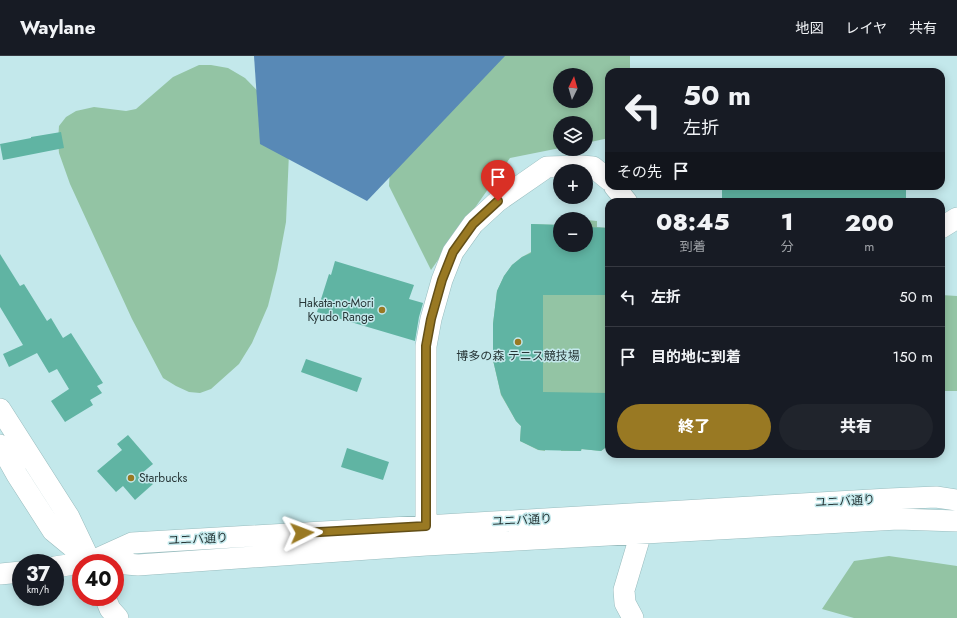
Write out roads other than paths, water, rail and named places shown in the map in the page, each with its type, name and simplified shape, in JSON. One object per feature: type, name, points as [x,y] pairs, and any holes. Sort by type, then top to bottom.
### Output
[{"type":"street","points":[[426,526],[426,346],[431,319],[442,280],[453,252],[473,224],[498,201],[548,167],[593,167],[605,177]]},
{"type":"street","points":[[617,190],[624,198]]},
{"type":"street","points":[[945,226],[957,218]]},
{"type":"street","points":[[0,408],[69,516],[86,554]]},
{"type":"street","points":[[0,445],[16,475],[53,531],[80,554]]},
{"type":"street","name":"ユニバ通り","points":[[109,554],[132,543],[889,498],[936,497],[957,500]]},
{"type":"street","name":"ユニバ通り","points":[[124,564],[138,565],[426,545],[898,519],[957,521]]},
{"type":"street","points":[[633,618],[625,603],[624,590],[641,534]]},
{"type":"street","points":[[0,574],[12,573]]},
{"type":"street","points":[[109,606],[118,618]]},
{"type":"water","points":[[254,56],[505,56],[367,201],[260,144]]},
{"type":"place","name":"Hakata-no-Mori Kyudo Range","points":[[382,310]]},
{"type":"place","name":"博多の森 テニス競技場","points":[[518,342]]},
{"type":"place","name":"Starbucks","points":[[131,478]]}]
